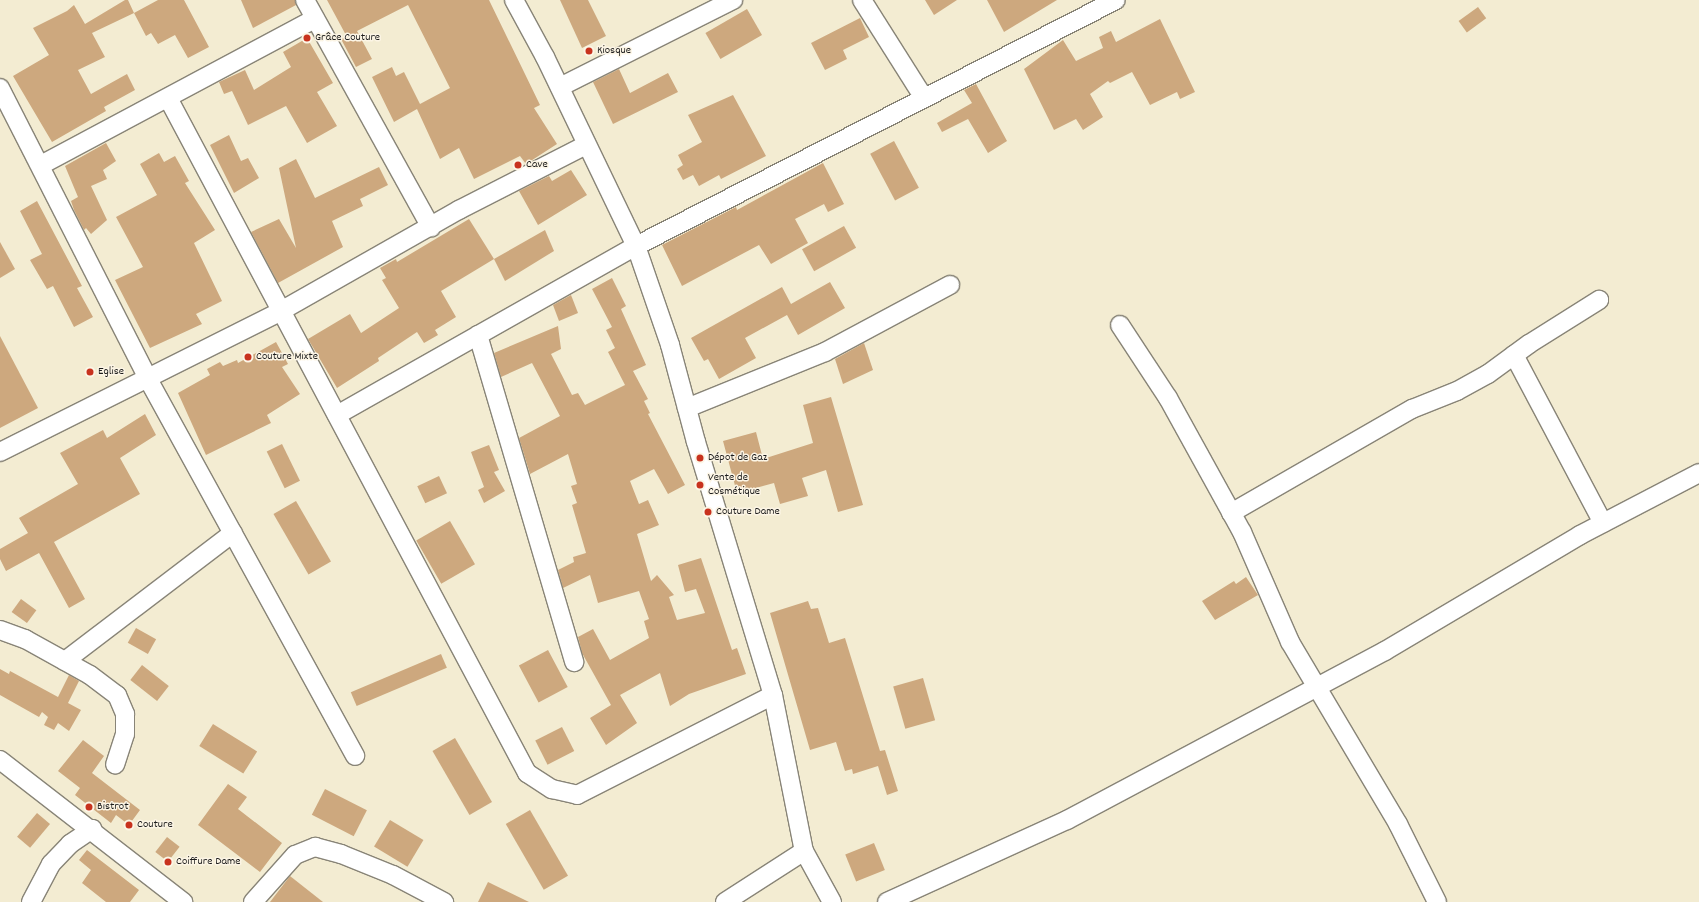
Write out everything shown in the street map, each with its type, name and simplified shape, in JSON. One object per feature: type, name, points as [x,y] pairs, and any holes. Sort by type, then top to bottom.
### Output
[{"type":"street","points":[[305,0],[431,227]]},
{"type":"street","points":[[514,0],[560,87],[586,145],[636,246],[670,345],[687,408],[773,695],[804,851],[832,902]]},
{"type":"street","points":[[560,87],[733,0]]},
{"type":"street","points":[[862,0],[924,98]]},
{"type":"street","points":[[337,415],[636,246],[1116,0]]},
{"type":"street","points":[[41,165],[315,19]]},
{"type":"street","points":[[0,88],[41,165],[148,378],[355,756]]},
{"type":"street","points":[[168,98],[527,773],[552,789],[577,795],[773,695]]},
{"type":"street","points":[[0,452],[281,311],[431,227],[586,145]]},
{"type":"street","points":[[687,408],[825,352],[950,285]]},
{"type":"street","points":[[1230,513],[1412,409],[1457,391],[1488,374],[1514,355],[1598,300]]},
{"type":"street","points":[[1120,326],[1168,398],[1230,513],[1242,532],[1290,642],[1398,824],[1437,902]]},
{"type":"street","points":[[478,335],[574,662]]},
{"type":"street","points":[[1514,355],[1604,523]]},
{"type":"street","points":[[887,902],[1067,820],[1385,651],[1604,523],[1699,473]]},
{"type":"street","points":[[66,661],[232,533]]},
{"type":"street","points":[[0,630],[24,639],[66,661],[90,675],[117,695],[125,714],[125,734],[115,764]]},
{"type":"street","points":[[0,760],[183,902]]},
{"type":"street","points":[[31,902],[52,864],[70,844],[92,830]]},
{"type":"street","points":[[253,902],[295,855],[315,847],[341,854],[393,875],[444,902]]},
{"type":"street","points":[[725,902],[804,851]]},
{"type":"building","points":[[125,0],[128,0],[134,13],[92,33],[105,57],[78,70],[91,94],[127,74],[135,90],[104,107],[106,111],[52,142],[13,76],[49,55],[33,28],[67,11],[74,5],[85,24]]},
{"type":"building","points":[[158,0],[184,0],[209,47],[188,58],[175,35],[158,44],[151,33],[146,36],[134,13]]},
{"type":"building","points":[[241,0],[295,0],[296,5],[253,28]]},
{"type":"building","points":[[327,0],[489,0],[540,105],[534,108],[557,144],[526,164],[520,156],[474,179],[459,148],[440,159],[417,109],[394,122],[372,77],[392,67],[396,76],[404,72],[420,104],[450,88],[408,5],[357,31],[372,59],[356,67],[341,39],[347,37]]},
{"type":"building","points":[[560,0],[588,0],[606,36],[582,48]]},
{"type":"building","points":[[925,0],[957,0],[934,15]]},
{"type":"building","points":[[987,0],[1057,0],[1004,32]]},
{"type":"building","points":[[1478,7],[1486,18],[1467,32],[1459,21]]},
{"type":"building","points":[[747,9],[762,35],[720,59],[705,33]]},
{"type":"building","points":[[860,18],[869,37],[843,50],[847,59],[825,70],[811,43]]},
{"type":"building","points":[[1160,19],[1195,92],[1180,99],[1177,92],[1150,105],[1132,72],[1110,83],[1108,81],[1090,94],[1103,117],[1083,130],[1076,119],[1054,130],[1024,69],[1063,40],[1076,61],[1103,48],[1099,37],[1111,31],[1116,42]]},
{"type":"building","points":[[307,38],[333,83],[317,92],[337,126],[307,143],[286,106],[248,125],[232,91],[224,94],[219,82],[245,70],[254,90],[291,67],[283,52]]},
{"type":"building","points":[[619,69],[630,93],[668,73],[678,92],[613,124],[593,82]]},
{"type":"building","points":[[976,84],[1007,141],[988,153],[968,119],[942,132],[937,123],[972,103],[964,90]]},
{"type":"building","points":[[733,95],[766,156],[721,179],[719,175],[699,186],[693,175],[683,180],[677,169],[683,165],[678,155],[702,142],[688,115]]},
{"type":"building","points":[[229,135],[241,161],[248,158],[259,178],[234,193],[210,145]]},
{"type":"building","points":[[894,141],[919,188],[895,200],[870,154]]},
{"type":"building","points":[[106,143],[116,161],[103,170],[107,179],[91,186],[107,220],[91,234],[86,228],[84,230],[74,210],[71,201],[78,197],[65,166]]},
{"type":"building","points":[[159,153],[164,162],[175,156],[189,181],[185,183],[215,230],[194,243],[222,301],[196,314],[202,324],[150,348],[115,280],[143,267],[116,217],[157,195],[140,164]]},
{"type":"building","points":[[296,159],[315,198],[379,167],[388,185],[360,199],[363,206],[332,221],[343,247],[278,283],[251,232],[279,219],[296,248],[279,168]]},
{"type":"building","points":[[823,163],[844,204],[828,212],[824,204],[795,219],[808,243],[771,264],[759,245],[682,286],[662,245],[736,207],[737,210]]},
{"type":"building","points":[[571,170],[587,195],[538,225],[519,191],[549,176],[552,181]]},
{"type":"building","points":[[37,201],[82,286],[77,288],[93,317],[74,327],[53,286],[47,289],[30,260],[42,254],[20,211]]},
{"type":"building","points":[[469,219],[494,259],[441,291],[456,317],[435,330],[438,335],[424,343],[417,332],[378,358],[379,361],[337,388],[308,339],[350,314],[361,333],[399,308],[382,280],[386,278],[380,268],[396,259],[397,262]]},
{"type":"building","points":[[844,226],[856,248],[814,271],[802,249]]},
{"type":"building","points":[[545,230],[554,251],[505,281],[494,259]]},
{"type":"building","points":[[0,242],[15,269],[0,278]]},
{"type":"building","points":[[612,278],[626,306],[621,309],[646,365],[633,371],[648,399],[644,401],[650,413],[648,414],[685,485],[668,494],[654,469],[630,481],[639,504],[648,500],[659,525],[637,534],[651,581],[657,575],[674,595],[669,597],[677,620],[705,613],[696,589],[685,592],[678,565],[701,558],[732,650],[737,648],[746,674],[689,694],[670,706],[660,673],[620,695],[637,723],[606,745],[590,718],[611,705],[582,653],[578,637],[593,629],[610,660],[649,638],[644,621],[649,619],[639,591],[598,603],[590,575],[563,588],[558,570],[574,562],[573,557],[586,553],[572,505],[577,503],[571,486],[577,484],[568,454],[530,474],[519,438],[560,416],[532,363],[501,377],[494,353],[558,326],[561,349],[551,354],[572,395],[578,393],[585,405],[625,385],[608,352],[615,348],[606,330],[612,327],[592,289]]},
{"type":"building","points":[[830,282],[845,308],[798,335],[787,315],[745,338],[756,358],[719,379],[708,359],[704,361],[691,338],[782,287],[791,304]]},
{"type":"building","points":[[571,295],[578,313],[559,321],[553,305]]},
{"type":"building","points":[[0,336],[38,408],[0,428]]},
{"type":"building","points":[[276,342],[288,364],[282,367],[300,394],[267,415],[271,423],[206,455],[178,393],[210,375],[207,369],[220,362],[223,366],[237,360],[238,363]]},
{"type":"building","points":[[864,343],[873,370],[843,384],[835,359]]},
{"type":"building","points":[[831,397],[863,505],[838,512],[826,470],[802,478],[808,496],[780,504],[774,483],[737,493],[723,441],[756,432],[763,459],[813,443],[803,405]]},
{"type":"building","points":[[145,414],[156,435],[120,458],[140,494],[54,542],[85,599],[69,608],[39,553],[6,571],[0,559],[0,549],[28,533],[19,518],[78,484],[60,453],[103,430],[107,438]]},
{"type":"building","points":[[282,444],[300,481],[285,488],[267,451]]},
{"type":"building","points":[[489,445],[499,470],[494,472],[505,491],[484,503],[478,490],[484,487],[471,452]]},
{"type":"building","points":[[439,476],[447,493],[425,503],[417,486]]},
{"type":"building","points":[[296,501],[331,562],[308,575],[273,514]]},
{"type":"building","points":[[450,521],[475,564],[441,584],[416,540]]},
{"type":"building","points":[[1246,577],[1258,595],[1215,620],[1202,601],[1234,581],[1236,584]]},
{"type":"building","points":[[21,599],[36,610],[27,623],[12,612]]},
{"type":"building","points":[[808,601],[811,609],[818,608],[829,643],[845,638],[880,751],[885,750],[898,791],[887,795],[878,766],[853,774],[852,769],[845,771],[836,742],[810,750],[770,613]]},
{"type":"building","points":[[136,628],[156,639],[148,654],[128,643]]},
{"type":"building","points":[[548,650],[568,687],[539,703],[519,665]]},
{"type":"building","points":[[441,654],[447,668],[357,706],[351,692]]},
{"type":"building","points":[[142,665],[169,686],[157,701],[130,680]]},
{"type":"building","points":[[0,669],[9,674],[10,671],[58,697],[69,675],[79,681],[68,703],[81,710],[69,731],[58,723],[54,730],[44,725],[48,717],[42,712],[39,717],[0,695]]},
{"type":"building","points":[[923,678],[935,720],[905,729],[893,687]]},
{"type":"building","points":[[213,724],[257,752],[243,774],[199,746]]},
{"type":"building","points":[[562,727],[574,751],[548,765],[535,741]]},
{"type":"building","points":[[455,738],[492,802],[469,815],[432,751]]},
{"type":"building","points":[[83,740],[104,756],[92,773],[140,810],[129,825],[116,815],[111,823],[75,795],[80,788],[58,771]]},
{"type":"building","points":[[228,784],[247,797],[238,809],[282,843],[260,872],[198,825]]},
{"type":"building","points":[[325,789],[367,810],[354,836],[312,815]]},
{"type":"building","points":[[530,810],[568,876],[544,890],[506,824]]},
{"type":"building","points":[[37,813],[50,824],[30,848],[17,837]]},
{"type":"building","points":[[390,820],[423,840],[407,867],[374,847]]},
{"type":"building","points":[[167,837],[180,847],[168,862],[155,852]]},
{"type":"building","points":[[874,843],[885,870],[856,882],[845,855]]},
{"type":"building","points":[[87,850],[139,890],[130,902],[106,902],[82,883],[91,870],[79,860]]},
{"type":"building","points":[[290,876],[323,902],[270,902]]},
{"type":"building","points":[[488,882],[529,902],[478,902]]},
{"type":"place","name":"Grâce Couture","points":[[307,38]]},
{"type":"place","name":"Kiosque","points":[[589,51]]},
{"type":"place","name":"Cave","points":[[518,165]]},
{"type":"place","name":"Couture Mixte","points":[[248,357]]},
{"type":"place","name":"Eglise","points":[[90,372]]},
{"type":"place","name":"Dépot de Gaz","points":[[700,458]]},
{"type":"place","name":"Vente de Cosmétique","points":[[700,485]]},
{"type":"place","name":"Couture Dame","points":[[708,512]]},
{"type":"place","name":"Bistrot","points":[[89,807]]},
{"type":"place","name":"Couture","points":[[129,825]]},
{"type":"place","name":"Coiffure Dame","points":[[168,862]]}]
